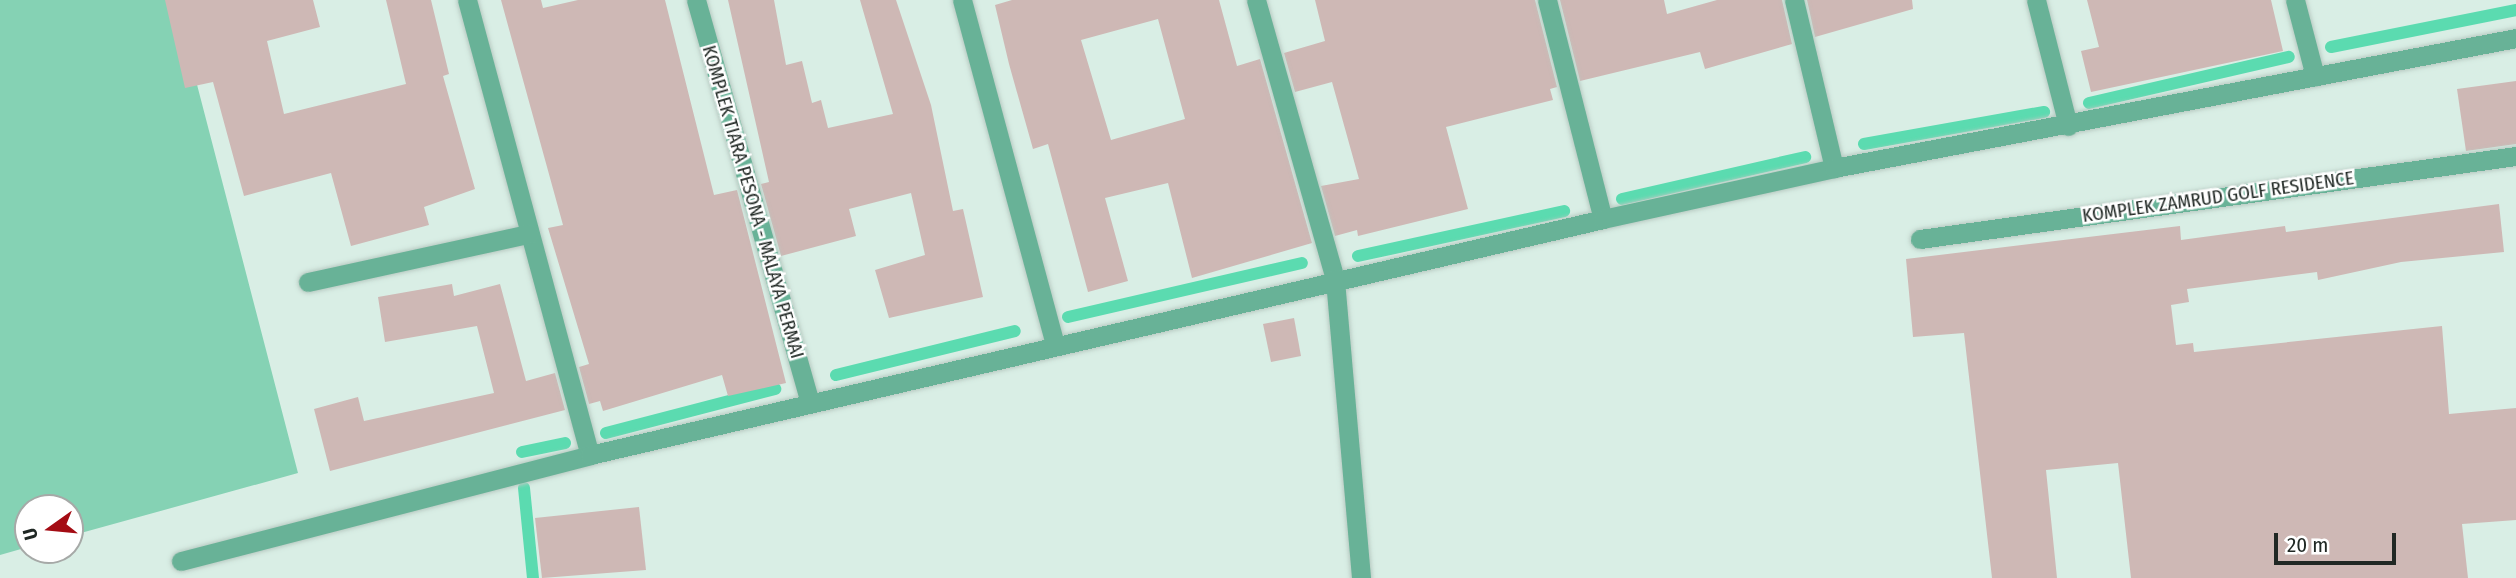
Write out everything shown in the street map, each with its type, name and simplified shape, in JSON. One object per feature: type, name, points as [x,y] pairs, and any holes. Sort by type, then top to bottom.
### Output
[{"type":"street","points":[[467,0],[528,234],[590,455]]},
{"type":"street","name":"KOMPLEK TIARA PESONA - MALAYA PERMAI","points":[[696,0],[810,403]]},
{"type":"street","points":[[962,0],[1055,344]]},
{"type":"street","points":[[1256,0],[1335,280],[1361,578]]},
{"type":"street","points":[[1548,0],[1603,219]]},
{"type":"street","points":[[1794,0],[1834,168]]},
{"type":"street","points":[[2036,0],[2068,126]]},
{"type":"street","points":[[2295,0],[2315,76]]},
{"type":"street","points":[[181,561],[590,455],[1055,344],[1603,219],[1834,168],[2068,126],[2516,38]]},
{"type":"street","name":"KOMPLEK ZAMRUD GOLF RESIDENCE","points":[[1920,239],[2516,156]]},
{"type":"street","points":[[308,282],[528,234]]},
{"type":"green space","points":[[0,0],[175,0],[298,473],[84,532],[84,494],[14,494],[14,551],[0,555]]},
{"type":"building","points":[[165,0],[313,0],[320,27],[267,41],[284,114],[406,84],[386,0],[431,0],[449,74],[443,76],[475,189],[424,207],[429,225],[351,246],[331,173],[244,196],[213,82],[185,88]]},
{"type":"building","points":[[501,0],[541,0],[543,8],[578,0],[665,0],[714,195],[737,190],[786,383],[728,396],[722,375],[603,411],[600,401],[589,404],[579,367],[589,364],[548,228],[563,225]]},
{"type":"building","points":[[728,0],[774,0],[786,65],[802,61],[812,103],[821,100],[828,128],[893,114],[860,0],[896,0],[931,105],[953,211],[963,209],[983,297],[889,318],[875,270],[925,255],[911,193],[849,209],[856,236],[781,256],[761,184],[769,182]]},
{"type":"building","points":[[1012,0],[1219,0],[1237,66],[1260,59],[1312,243],[1192,278],[1168,183],[1105,198],[1128,281],[1088,292],[1048,144],[1033,149],[995,5]],"holes":[[[1158,19],[1185,119],[1111,140],[1081,40]]]},
{"type":"building","points":[[1315,0],[1535,0],[1557,87],[1550,89],[1553,100],[1446,127],[1468,209],[1358,236],[1357,230],[1335,236],[1321,186],[1359,179],[1332,82],[1295,92],[1284,53],[1325,41]]},
{"type":"building","points":[[1560,0],[1664,0],[1667,14],[1717,0],[1782,0],[1792,44],[1705,69],[1700,52],[1580,81]]},
{"type":"building","points":[[1807,0],[1912,0],[1913,9],[1815,37]]},
{"type":"building","points":[[2087,0],[2271,0],[2283,51],[2091,92],[2081,51],[2099,47]]},
{"type":"building","points":[[2516,81],[2516,144],[2466,151],[2457,89]]},
{"type":"building","points":[[2499,204],[2504,252],[2401,262],[2318,280],[2317,272],[2187,289],[2189,302],[2171,305],[2176,345],[2193,343],[2194,352],[2442,326],[2449,414],[2516,408],[2516,520],[2462,524],[2468,578],[2131,578],[2118,463],[2046,470],[2057,578],[1992,578],[1964,333],[1913,337],[1906,259],[2180,226],[2181,240],[2285,226],[2286,232]]},
{"type":"building","points":[[452,284],[454,296],[500,284],[526,381],[555,373],[565,410],[330,471],[314,409],[358,397],[364,421],[494,393],[477,326],[385,342],[378,297]]},
{"type":"building","points":[[1294,318],[1301,356],[1271,362],[1263,324]]},
{"type":"building","points":[[639,507],[646,570],[542,578],[535,518]]},
{"type":"waterway","points":[[2331,47],[2516,10]]},
{"type":"waterway","points":[[2089,103],[2289,57]]},
{"type":"waterway","points":[[1864,144],[2044,112]]},
{"type":"waterway","points":[[1622,199],[1805,157]]},
{"type":"waterway","points":[[1358,256],[1564,211]]},
{"type":"waterway","points":[[1068,317],[1302,263]]},
{"type":"waterway","points":[[836,375],[1015,331]]},
{"type":"waterway","points":[[606,433],[775,389]]},
{"type":"waterway","points":[[522,452],[565,443]]},
{"type":"waterway","points":[[524,488],[533,578]]}]
